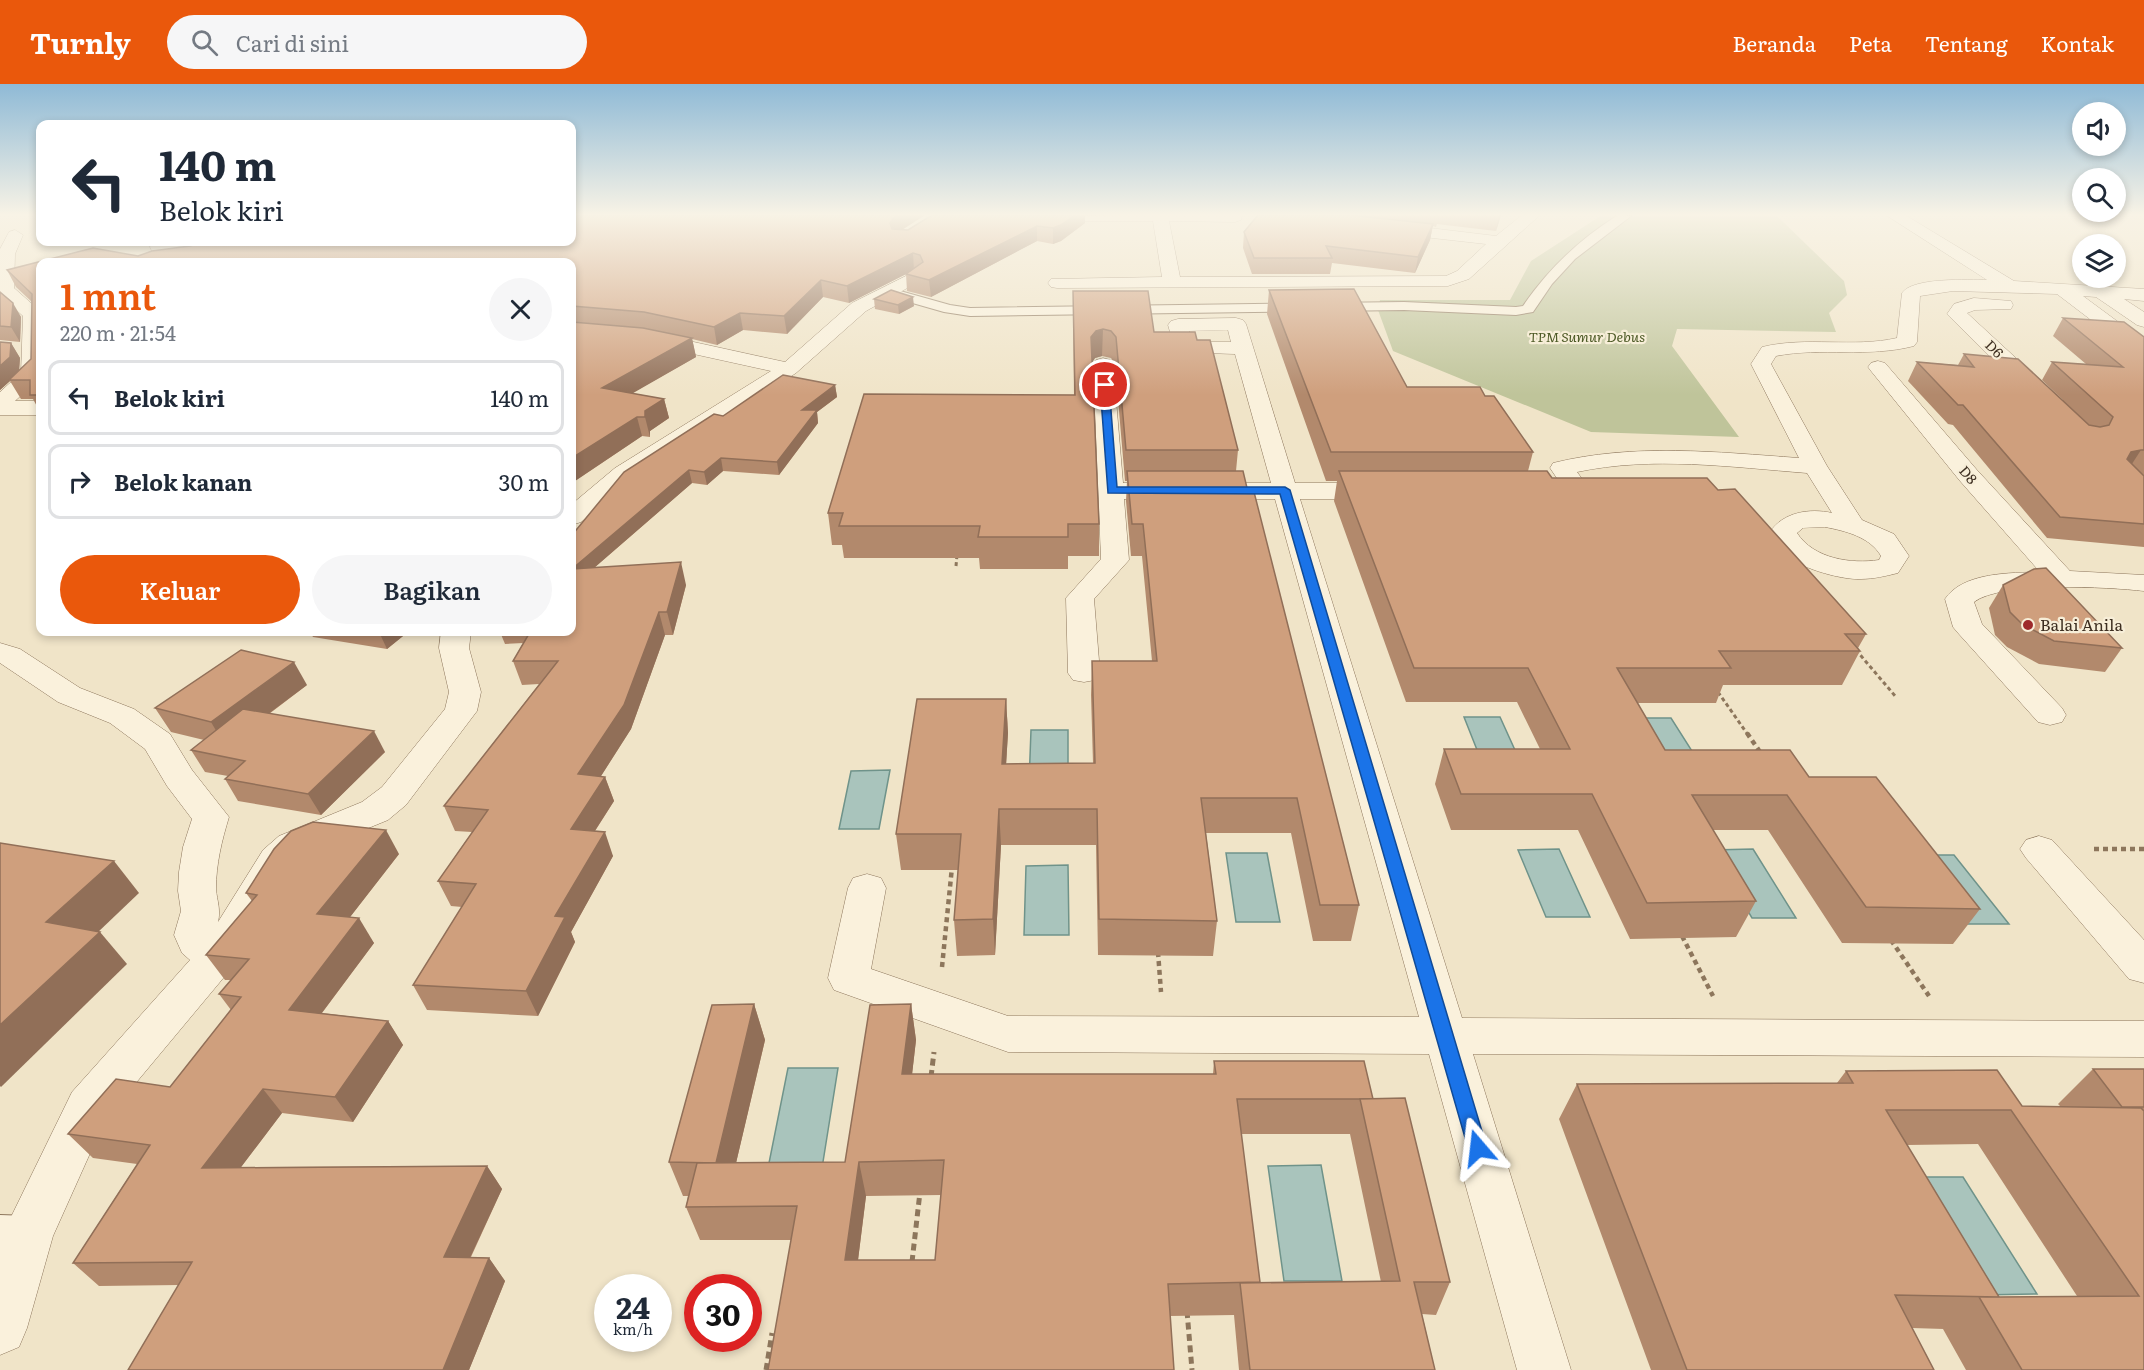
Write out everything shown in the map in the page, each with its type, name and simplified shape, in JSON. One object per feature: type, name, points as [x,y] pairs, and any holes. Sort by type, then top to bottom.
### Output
[{"type":"street","points":[[0,403],[33,375],[33,314],[5,290],[5,275]]},
{"type":"street","points":[[1241,275],[1448,281],[1463,275]]},
{"type":"street","points":[[1991,275],[2010,287]]},
{"type":"street","points":[[576,514],[624,473],[789,369],[859,307],[914,277]]},
{"type":"street","points":[[1853,525],[1815,466],[1761,364],[1769,351],[1807,344],[1895,345],[1907,342],[1911,293],[1918,288],[1937,286],[2010,287],[2059,299],[2089,310],[2140,316]]},
{"type":"street","points":[[2059,299],[2102,292],[2144,295]]},
{"type":"street","points":[[2102,292],[2140,316]]},
{"type":"street","name":"D6","points":[[2022,306],[1974,304],[1961,308],[1957,314],[2047,399]]},
{"type":"street","points":[[2089,310],[2144,351]]},
{"type":"street","points":[[576,331],[648,338],[789,369]]},
{"type":"street","points":[[1243,348],[1544,1370]]},
{"type":"street","points":[[11,349],[34,351]]},
{"type":"street","points":[[1084,674],[1080,598],[1115,560],[1103,364]]},
{"type":"street","name":"D8","points":[[1878,367],[1996,507],[2063,580]]},
{"type":"street","points":[[0,408],[36,408]]},
{"type":"street","points":[[1578,491],[1562,468],[1605,459],[1706,458],[1815,466]]},
{"type":"street","points":[[1112,490],[1403,490]]},
{"type":"street","points":[[2050,715],[1968,627],[1959,599],[1975,589],[2006,584],[2063,580],[2144,583]]},
{"type":"street","points":[[0,1328],[14,1234],[88,1106],[216,958],[276,860],[292,845],[375,811],[394,796],[461,711],[465,692],[454,648],[456,636]]},
{"type":"street","points":[[0,652],[9,655],[69,695],[122,717],[158,742],[178,778],[207,810],[211,817],[202,847],[197,891],[201,911],[194,935],[196,942],[216,958]]},
{"type":"street","points":[[2039,849],[2144,967]]},
{"type":"street","points":[[867,888],[849,978],[1008,1034],[2144,1039]]},
{"type":"lane","points":[[886,291],[949,309],[970,312],[1404,306],[1516,311],[1528,309],[1553,275]]},
{"type":"path","points":[[956,566],[959,545]]},
{"type":"path","points":[[1714,687],[1762,755]]},
{"type":"path","points":[[1885,932],[1960,1039]]},
{"type":"path","points":[[1680,933],[1735,1038]]},
{"type":"path","points":[[1157,942],[1165,1036]]},
{"type":"path","points":[[1186,1298],[1192,1370]]},
{"type":"path","points":[[766,1370],[772,1334]]},
{"type":"green space","name":"TPM Sumur Debus","points":[[1523,275],[1838,275],[1844,281],[1847,295],[1829,313],[1836,332],[1677,329],[1672,346],[1739,437],[1591,432],[1393,351],[1378,310],[1380,300],[1510,300]]},
{"type":"water","points":[[1464,717],[1500,717],[1524,770],[1485,770]]},
{"type":"water","points":[[1635,718],[1671,718],[1704,770],[1665,770]]},
{"type":"water","points":[[1031,730],[1068,730],[1068,784],[1029,784]]},
{"type":"water","points":[[890,770],[879,829],[839,829],[851,771]]},
{"type":"water","points":[[1559,849],[1590,917],[1546,917],[1518,850]]},
{"type":"water","points":[[1753,849],[1796,918],[1752,918],[1712,850]]},
{"type":"water","points":[[1226,853],[1267,853],[1280,922],[1236,922]]},
{"type":"water","points":[[1912,855],[1954,855],[2009,924],[1965,924]]},
{"type":"water","points":[[1068,865],[1069,935],[1024,935],[1026,866]]},
{"type":"water","points":[[788,1068],[838,1068],[822,1168],[768,1168]]},
{"type":"water","points":[[1321,1165],[1342,1281],[1284,1281],[1268,1166]]},
{"type":"water","points":[[1909,1177],[1963,1177],[2037,1294],[1979,1295]]},
{"type":"building","points":[[12,275],[36,275],[36,395],[30,395],[30,380],[9,380],[31,359],[32,294]]},
{"type":"building","points":[[576,275],[869,275],[847,286],[821,280],[784,316],[740,313],[714,327],[644,312],[576,306]]},
{"type":"building","points":[[910,275],[939,275],[929,280]]},
{"type":"building","points":[[1354,289],[1407,387],[1480,387],[1485,396],[1494,396],[1533,452],[1331,452],[1269,290]]},
{"type":"building","points":[[891,290],[913,297],[898,305],[874,299]]},
{"type":"building","points":[[1073,291],[1148,291],[1154,332],[1195,332],[1197,340],[1210,340],[1238,450],[1126,450],[1116,337],[1111,331],[1103,329],[1096,331],[1091,337],[1099,524],[1068,524],[1068,537],[978,537],[980,526],[839,526],[843,513],[828,513],[864,394],[1075,395]]},
{"type":"building","points":[[0,292],[13,303],[11,327],[0,326]]},
{"type":"building","points":[[2063,318],[2124,322],[2144,337],[2144,450],[2131,452],[2127,459],[2144,476],[2144,524],[2060,517],[1963,405],[1958,405],[1917,362],[1974,367],[1964,354],[2018,359],[2089,425],[2100,427],[2109,425],[2113,417],[2052,362],[2123,367]]},
{"type":"building","points":[[576,322],[643,328],[692,338],[602,388],[664,399],[645,411],[645,417],[637,417],[576,455]]},
{"type":"building","points":[[0,342],[11,343],[10,357],[0,366]]},
{"type":"building","points":[[783,375],[835,385],[802,410],[817,410],[777,462],[721,458],[704,472],[689,470],[576,566],[576,530],[624,472],[714,414],[723,416]]},
{"type":"building","points":[[1127,471],[1243,471],[1247,488],[1253,488],[1359,905],[1320,905],[1297,798],[1201,798],[1217,921],[1099,919],[1097,809],[999,809],[993,919],[954,920],[961,834],[896,834],[917,699],[1006,699],[1002,764],[1095,763],[1092,661],[1157,661],[1143,524],[1132,524]]},
{"type":"building","points":[[1339,471],[1547,471],[1552,478],[1707,478],[1718,490],[1735,489],[1866,634],[1845,634],[1860,651],[1719,651],[1731,668],[1617,668],[1665,750],[1790,750],[1809,777],[1876,777],[1980,909],[1866,907],[1787,795],[1692,795],[1756,901],[1647,903],[1592,794],[1461,794],[1444,749],[1570,749],[1528,668],[1414,668]]},
{"type":"building","points":[[681,562],[667,612],[659,612],[624,705],[578,774],[605,777],[571,829],[605,832],[555,916],[565,917],[526,991],[413,985],[476,884],[438,881],[488,810],[444,806],[558,661],[513,661],[528,636],[576,636],[576,569]]},
{"type":"building","points":[[2046,568],[2122,648],[2054,641],[2022,624],[2010,612],[2003,585],[2034,569]]},
{"type":"building","points":[[241,650],[294,662],[211,722],[155,708]]},
{"type":"building","points":[[243,709],[374,731],[308,794],[225,779],[245,761],[191,750]]},
{"type":"building","points":[[313,822],[386,830],[317,914],[359,918],[289,1010],[388,1021],[335,1097],[263,1089],[202,1168],[487,1166],[444,1257],[489,1258],[443,1370],[128,1370],[192,1262],[73,1263],[150,1145],[68,1134],[116,1079],[170,1087],[241,997],[219,994],[249,959],[206,955],[257,895],[246,893],[274,849],[291,831]]},
{"type":"building","points":[[0,843],[114,861],[46,922],[100,932],[0,1025]]},
{"type":"building","points":[[754,1004],[716,1163],[669,1162],[712,1005]]},
{"type":"building","points":[[911,1004],[902,1074],[1216,1074],[1214,1061],[1364,1061],[1373,1099],[1237,1099],[1260,1282],[1168,1284],[1174,1370],[768,1370],[797,1206],[686,1207],[697,1163],[845,1162],[870,1005]],"holes":[[[944,1160],[935,1260],[845,1260],[859,1162]]]},
{"type":"building","points":[[2093,1069],[2144,1069],[2144,1107],[2122,1107]]},
{"type":"building","points":[[1997,1070],[2022,1106],[2141,1108],[2144,1111],[2144,1370],[2022,1370],[1979,1297],[1999,1297],[1895,1295],[1934,1370],[1687,1370],[1577,1084],[1853,1083],[1846,1071]],"holes":[[[1886,1110],[2011,1110],[2139,1296],[1999,1297]]]},
{"type":"building","points":[[1405,1098],[1450,1282],[1414,1282],[1435,1370],[1250,1370],[1240,1283],[1400,1281],[1360,1099]]},
{"type":"place","name":"Balai Anila","points":[[2028,625]]},
{"type":"route","points":[[1105,385],[1112,490],[1285,490],[1478,1148]]}]
